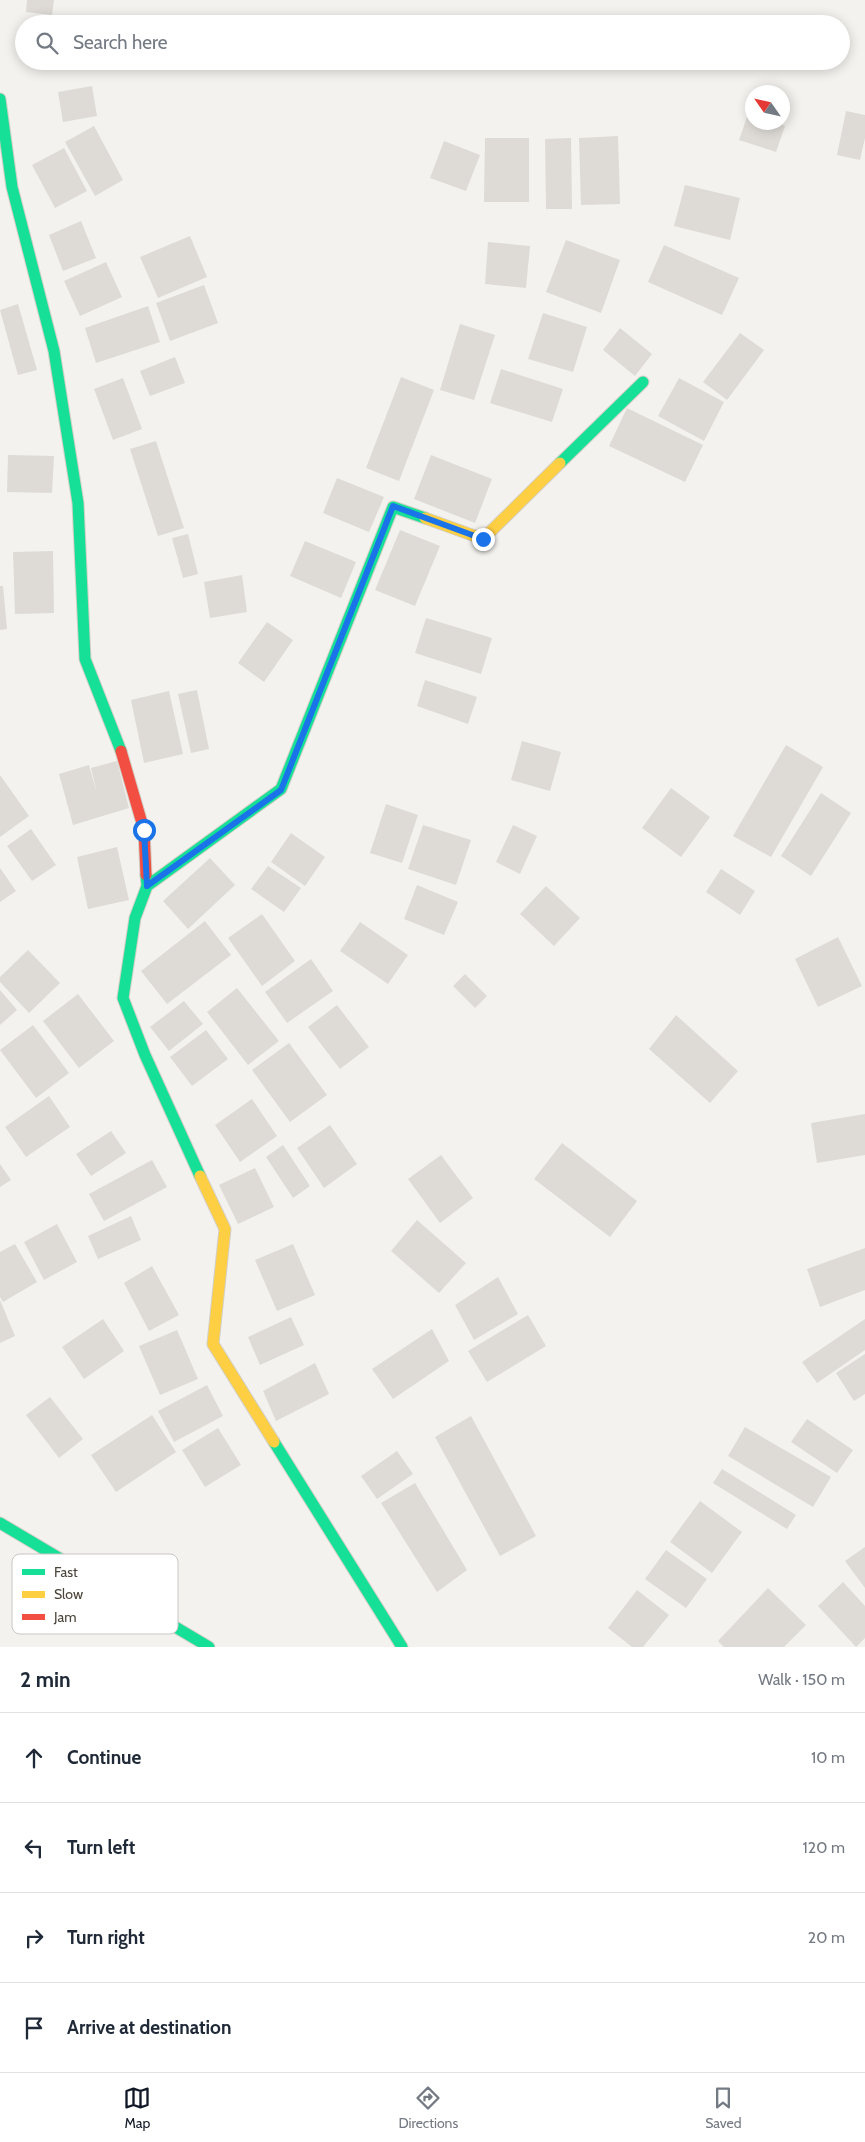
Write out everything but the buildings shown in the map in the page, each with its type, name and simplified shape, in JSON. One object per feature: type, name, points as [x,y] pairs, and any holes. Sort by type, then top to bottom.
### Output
[{"type":"street","points":[[0,99],[12,187],[54,351],[78,503],[85,659],[118,738],[144,830],[147,886],[134,918],[123,998],[146,1055],[226,1229],[213,1344],[402,1647]]},
{"type":"street","points":[[147,886],[281,790],[393,506],[483,539],[643,382]]},
{"type":"street","points":[[0,1523],[52,1554]]},
{"type":"street","points":[[178,1629],[209,1647]]},
{"type":"traffic: fast","points":[[0,99],[12,187],[54,351],[78,503],[85,659],[121,751]]},
{"type":"traffic: fast","points":[[560,463],[643,382]]},
{"type":"traffic: fast","points":[[147,886],[281,789],[393,507],[425,518]]},
{"type":"traffic: fast","points":[[146,875],[147,886],[135,918],[123,998],[145,1055],[200,1176]]},
{"type":"traffic: fast","points":[[274,1442],[402,1647]]},
{"type":"traffic: fast","points":[[0,1523],[52,1554]]},
{"type":"traffic: fast","points":[[178,1629],[209,1647]]},
{"type":"traffic: slow","points":[[425,518],[483,539],[560,463]]},
{"type":"traffic: slow","points":[[200,1176],[225,1229],[213,1344],[274,1442]]},
{"type":"traffic: jam","points":[[121,751],[144,830],[146,875]]},
{"type":"route","points":[[144,830],[147,886],[281,790],[393,506],[483,539]]}]
